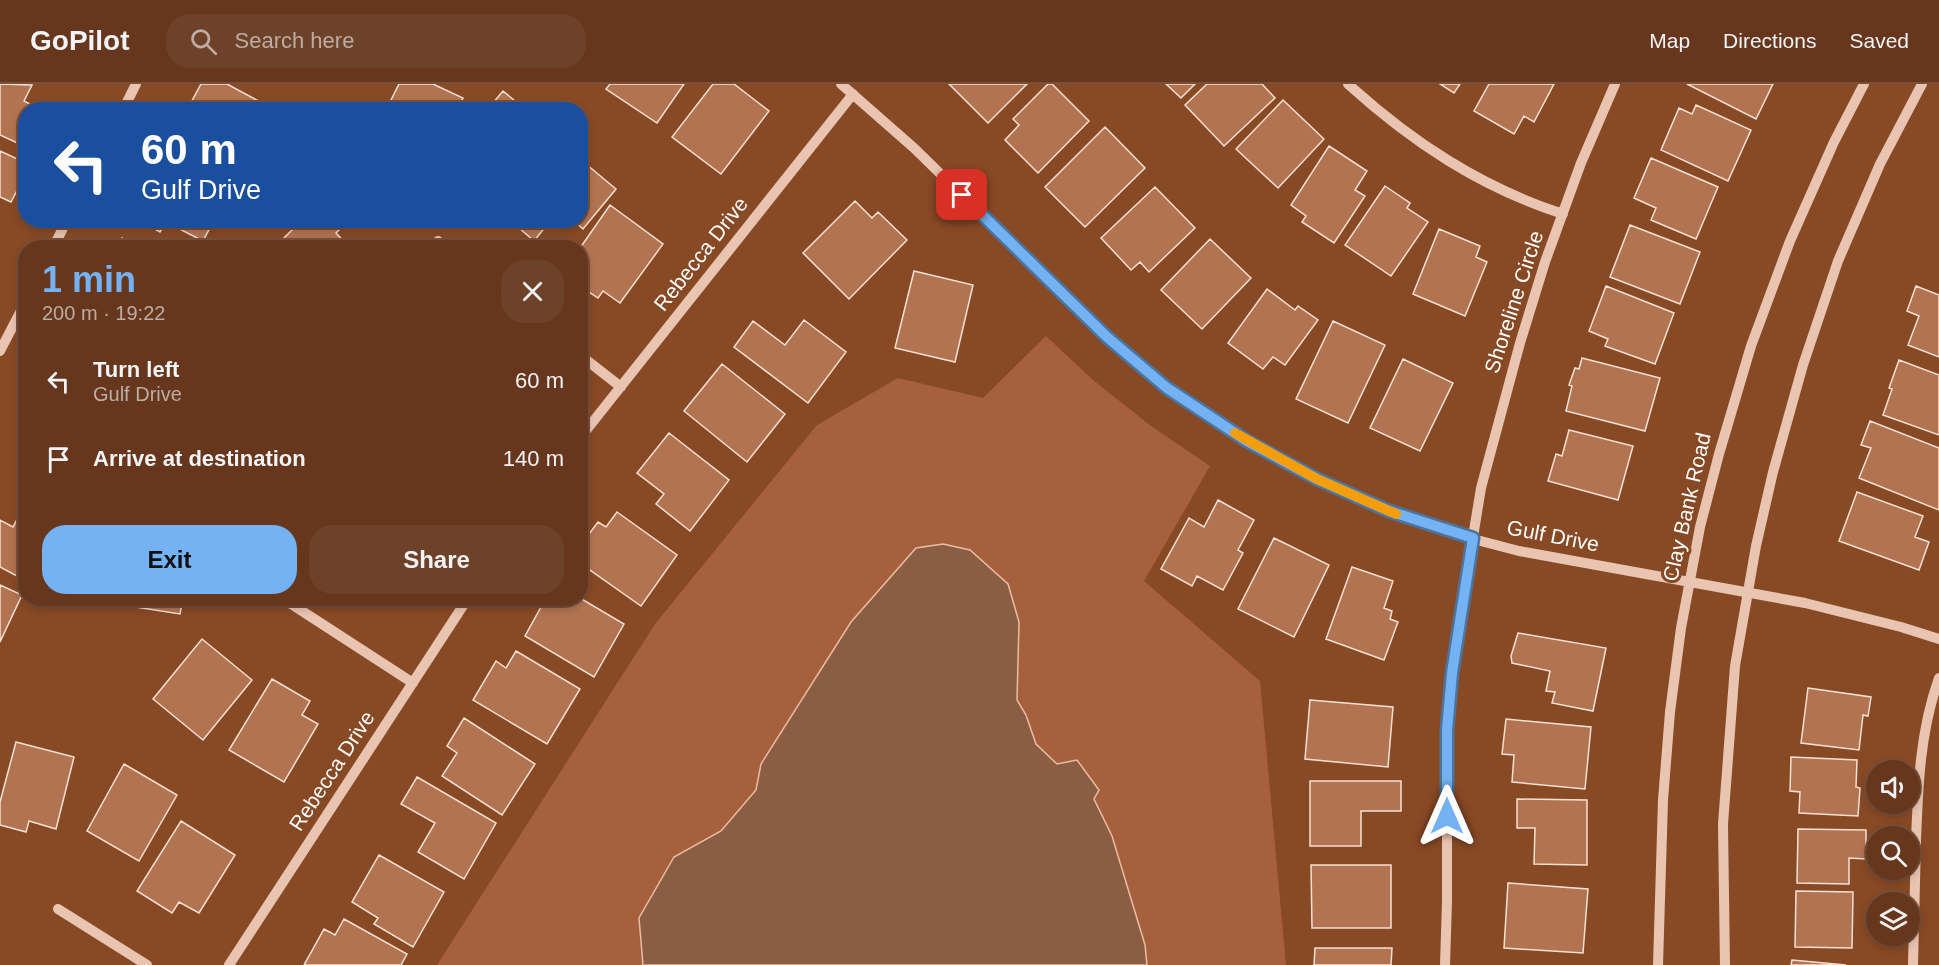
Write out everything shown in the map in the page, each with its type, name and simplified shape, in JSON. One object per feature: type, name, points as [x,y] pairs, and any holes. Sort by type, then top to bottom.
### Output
[{"type":"street","points":[[127,102],[136,84]]},
{"type":"street","name":"Gulf Drive","points":[[841,84],[914,148],[1107,337],[1167,388],[1247,441],[1317,479],[1389,511],[1519,551],[1805,603],[1939,639]]},
{"type":"street","points":[[1348,84],[1383,116],[1422,145],[1467,172],[1526,202],[1563,214]]},
{"type":"street","name":"Shoreline Circle","points":[[1445,965],[1447,730],[1454,654],[1481,488],[1510,376],[1542,272],[1581,163],[1616,84]]},
{"type":"street","name":"Clay Bank Road","points":[[1658,965],[1663,800],[1672,701],[1689,582],[1700,527],[1751,346],[1790,242],[1834,142],[1864,84]]},
{"type":"street","points":[[1725,965],[1724,824],[1735,666],[1747,592],[1773,472],[1803,365],[1834,272],[1880,164],[1922,84]]},
{"type":"street","name":"Rebecca Drive","points":[[588,428],[853,94]]},
{"type":"street","points":[[0,351],[18,316]]},
{"type":"street","points":[[588,361],[621,387]]},
{"type":"street","points":[[294,606],[413,683]]},
{"type":"street","name":"Rebecca Drive","points":[[229,965],[463,606]]},
{"type":"street","points":[[1913,965],[1918,782],[1926,720],[1939,678]]},
{"type":"street","points":[[58,909],[147,965]]},
{"type":"shaded area","points":[[1046,336],[1093,380],[1151,426],[1210,466],[1144,581],[1260,681],[1286,965],[437,965],[655,624],[817,425],[898,378],[983,398]]},
{"type":"shaded area","points":[[943,544],[970,550],[1008,584],[1019,622],[1017,700],[1026,715],[1036,744],[1057,764],[1077,760],[1099,790],[1094,799],[1112,836],[1145,945],[1147,965],[643,965],[639,918],[674,857],[721,831],[756,790],[761,764],[851,622],[916,548]]},
{"type":"building","points":[[0,84],[32,85],[24,101],[26,102],[18,102],[18,143],[0,135]]},
{"type":"building","points":[[201,84],[227,84],[260,102],[191,102]]},
{"type":"building","points":[[399,84],[433,84],[463,98],[461,102],[390,102]]},
{"type":"building","points":[[610,84],[684,84],[657,123],[606,89]]},
{"type":"building","points":[[713,84],[734,84],[769,111],[721,174],[672,137]]},
{"type":"building","points":[[949,84],[1027,84],[988,123]]},
{"type":"building","points":[[1048,84],[1052,84],[1089,121],[1038,173],[1005,140],[1019,125],[1013,119]]},
{"type":"building","points":[[1166,84],[1195,84],[1181,98]]},
{"type":"building","points":[[1207,84],[1262,84],[1275,98],[1224,146],[1185,105]]},
{"type":"building","points":[[1440,84],[1460,84],[1454,93]]},
{"type":"building","points":[[1489,84],[1554,84],[1534,122],[1524,116],[1514,134],[1474,111]]},
{"type":"building","points":[[1687,84],[1773,84],[1756,119]]},
{"type":"building","points":[[503,91],[516,102],[494,102]]},
{"type":"building","points":[[1283,100],[1324,139],[1278,188],[1236,149]]},
{"type":"building","points":[[1696,105],[1751,130],[1728,181],[1661,150],[1679,108],[1692,114]]},
{"type":"building","points":[[1105,127],[1145,168],[1085,227],[1045,187]]},
{"type":"building","points":[[1329,146],[1367,171],[1355,190],[1365,196],[1334,243],[1302,222],[1306,216],[1291,205]]},
{"type":"building","points":[[0,151],[18,159],[18,188],[11,202],[0,197]]},
{"type":"building","points":[[1651,158],[1718,187],[1696,239],[1651,220],[1656,208],[1634,198]]},
{"type":"building","points":[[588,166],[616,189],[588,223]]},
{"type":"building","points":[[1385,186],[1410,203],[1407,208],[1428,222],[1391,276],[1345,245]]},
{"type":"building","points":[[1155,187],[1195,228],[1149,272],[1140,262],[1131,270],[1101,238]]},
{"type":"building","points":[[855,201],[872,218],[878,212],[907,240],[849,299],[803,253]]},
{"type":"building","points":[[610,205],[663,244],[620,303],[603,291],[598,298],[588,291],[588,240],[586,240]]},
{"type":"building","points":[[1630,225],[1700,252],[1680,304],[1610,277]]},
{"type":"building","points":[[178,228],[210,228],[204,240]]},
{"type":"building","points":[[294,228],[341,228],[336,233],[343,240],[282,240]]},
{"type":"building","points":[[519,228],[545,228],[533,240]]},
{"type":"building","points":[[1439,229],[1480,246],[1476,257],[1487,262],[1465,316],[1413,294]]},
{"type":"building","points":[[1210,239],[1251,278],[1202,329],[1161,290]]},
{"type":"building","points":[[914,271],[973,285],[955,362],[895,348]]},
{"type":"building","points":[[1606,286],[1674,313],[1655,364],[1605,346],[1608,339],[1589,331]]},
{"type":"building","points":[[1916,286],[1939,295],[1939,357],[1908,345],[1919,316],[1907,311]]},
{"type":"building","points":[[1267,289],[1295,310],[1298,306],[1318,320],[1285,365],[1273,357],[1263,369],[1228,343]]},
{"type":"building","points":[[804,320],[846,352],[808,403],[734,347],[753,321],[785,345]]},
{"type":"building","points":[[1333,321],[1385,345],[1348,423],[1296,399]]},
{"type":"building","points":[[1582,358],[1660,378],[1645,431],[1566,411],[1572,386],[1569,385],[1575,368],[1579,369]]},
{"type":"building","points":[[1403,359],[1453,383],[1420,451],[1370,428]]},
{"type":"building","points":[[1899,360],[1939,375],[1939,435],[1883,415]]},
{"type":"building","points":[[722,364],[785,414],[747,462],[684,411]]},
{"type":"building","points":[[1870,421],[1939,448],[1939,510],[1859,478],[1871,448],[1861,445]]},
{"type":"building","points":[[1569,430],[1633,446],[1618,500],[1548,481],[1556,454],[1562,456]]},
{"type":"building","points":[[669,433],[729,480],[690,531],[656,504],[664,494],[637,473]]},
{"type":"building","points":[[1857,492],[1923,516],[1915,537],[1929,542],[1919,570],[1839,541]]},
{"type":"building","points":[[1218,500],[1254,520],[1238,550],[1243,553],[1223,590],[1197,576],[1192,586],[1161,569],[1189,518],[1204,527]]},
{"type":"building","points":[[617,512],[677,555],[641,606],[588,569],[588,535],[598,522],[606,527]]},
{"type":"building","points":[[18,518],[18,577],[0,567],[0,520],[13,527]]},
{"type":"building","points":[[1274,538],[1329,565],[1294,637],[1238,609]]},
{"type":"building","points":[[1352,567],[1393,581],[1384,608],[1392,611],[1390,619],[1398,622],[1384,660],[1326,639]]},
{"type":"building","points":[[0,585],[18,593],[18,604],[0,642]]},
{"type":"building","points":[[588,603],[624,624],[594,677],[525,636],[542,606],[588,606]]},
{"type":"building","points":[[129,606],[182,606],[180,614]]},
{"type":"building","points":[[1518,633],[1606,648],[1593,711],[1552,703],[1555,692],[1546,691],[1550,671],[1512,663],[1511,656]]},
{"type":"building","points":[[202,639],[252,680],[203,740],[153,699]]},
{"type":"building","points":[[516,651],[580,689],[547,744],[473,700],[496,661],[506,668]]},
{"type":"building","points":[[272,679],[310,701],[302,715],[318,724],[284,782],[229,750]]},
{"type":"building","points":[[1808,688],[1871,697],[1868,716],[1863,715],[1859,750],[1801,743]]},
{"type":"building","points":[[1310,700],[1393,707],[1388,767],[1305,759]]},
{"type":"building","points":[[464,718],[535,764],[502,815],[442,776],[457,753],[447,746]]},
{"type":"building","points":[[1506,719],[1591,727],[1585,789],[1512,782],[1514,755],[1502,754]]},
{"type":"building","points":[[16,742],[74,757],[56,829],[29,821],[26,832],[0,825],[0,802]]},
{"type":"building","points":[[1791,757],[1857,760],[1856,787],[1860,788],[1858,816],[1799,813],[1800,792],[1790,791]]},
{"type":"building","points":[[124,764],[177,795],[139,861],[87,831]]},
{"type":"building","points":[[417,777],[496,823],[464,879],[418,852],[435,823],[401,804]]},
{"type":"building","points":[[1310,781],[1401,781],[1401,811],[1361,811],[1361,846],[1310,846]]},
{"type":"building","points":[[1517,799],[1587,800],[1587,865],[1534,864],[1535,828],[1517,828]]},
{"type":"building","points":[[181,821],[235,855],[199,913],[179,902],[172,913],[137,891]]},
{"type":"building","points":[[1798,829],[1866,830],[1866,859],[1849,858],[1849,884],[1797,883]]},
{"type":"building","points":[[379,855],[444,892],[413,947],[374,924],[378,918],[352,902]]},
{"type":"building","points":[[1311,865],[1391,865],[1391,928],[1312,928]]},
{"type":"building","points":[[1508,883],[1588,889],[1583,953],[1504,948]]},
{"type":"building","points":[[1796,891],[1853,892],[1852,948],[1795,947]]},
{"type":"building","points":[[344,919],[407,954],[401,965],[304,965],[324,929],[335,935]]},
{"type":"building","points":[[1315,948],[1392,948],[1391,965],[1314,965]]},
{"type":"building","points":[[1792,960],[1846,965],[1791,965]]},
{"type":"slow traffic","points":[[1235,433],[1317,479],[1396,514]]},
{"type":"route","points":[[962,195],[1107,337],[1167,388],[1247,441],[1317,479],[1389,511],[1473,538],[1452,673],[1447,730],[1447,816]]}]
